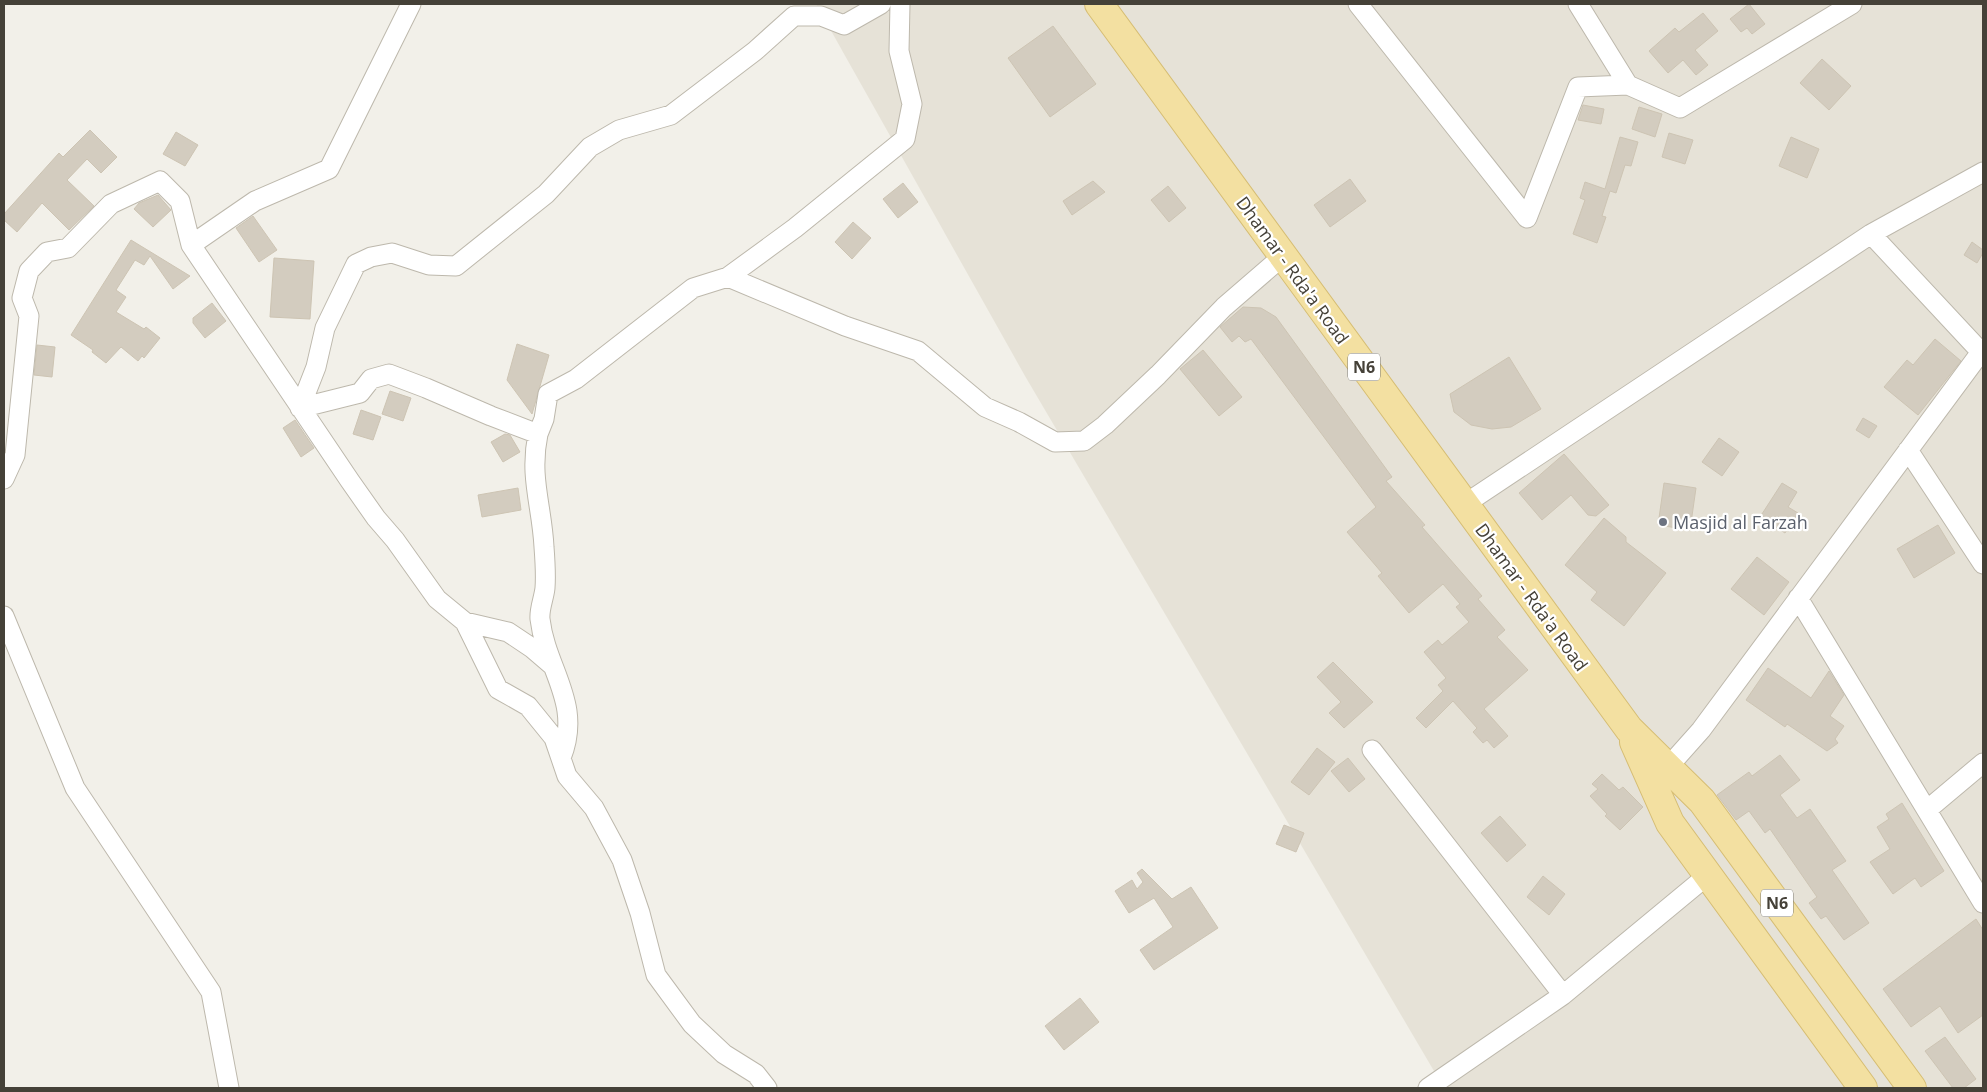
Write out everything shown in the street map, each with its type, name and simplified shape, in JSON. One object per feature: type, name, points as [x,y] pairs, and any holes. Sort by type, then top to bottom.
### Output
[{"type":"main road","name":"Dhamar - Rda'a Road","points":[[1099,4],[1465,504],[1660,775]]},
{"type":"main road","name":"N6","points":[[1660,775],[1670,823],[1862,1088]]},
{"type":"main road","name":"N6","points":[[1660,775],[1702,801],[1912,1088]]},
{"type":"street","points":[[191,246],[255,201],[329,169],[411,4]]},
{"type":"street","points":[[300,408],[316,367],[325,328],[356,264],[372,257],[392,253],[429,265],[456,266],[546,194],[590,147],[620,130],[671,115],[755,51],[794,16],[821,16],[844,25],[881,4]]},
{"type":"street","points":[[560,758],[567,742],[568,711],[547,648],[540,617],[545,588],[544,545],[536,490],[534,452],[538,434],[544,420],[548,394],[576,379],[693,288],[728,277],[803,222],[905,139],[912,104],[899,51],[900,4]]},
{"type":"street","points":[[1358,4],[1527,218],[1578,87],[1628,85],[1680,108],[1852,4]]},
{"type":"street","points":[[1586,6],[1628,85]]},
{"type":"street","points":[[1465,504],[1872,234],[1983,172]]},
{"type":"street","points":[[4,479],[15,454],[29,316],[22,298],[29,272],[46,252],[68,248],[111,204],[160,181],[180,201],[191,246],[350,481],[376,518],[395,540],[437,600],[465,622],[508,632],[532,648],[554,667]]},
{"type":"street","points":[[1660,775],[1701,730],[1908,450],[1982,354],[1872,234]]},
{"type":"street","points":[[728,277],[845,326],[918,351],[985,407],[1019,422],[1055,442],[1084,440],[1104,425],[1158,375],[1224,307],[1283,256]]},
{"type":"street","points":[[300,408],[360,393],[371,379],[389,374],[538,434]]},
{"type":"street","points":[[1908,450],[1983,564]]},
{"type":"street","points":[[1798,598],[1983,903]]},
{"type":"street","points":[[4,616],[74,788],[211,992],[229,1088]]},
{"type":"street","points":[[465,622],[498,689],[528,706],[554,738],[567,776],[594,808],[622,860],[640,913],[656,975],[692,1024],[724,1054],[756,1074],[767,1088]]},
{"type":"street","points":[[1372,750],[1563,995]]},
{"type":"street","points":[[1927,810],[1983,763]]},
{"type":"street","points":[[1429,1088],[1563,995],[1708,875]]},
{"type":"shaded area","points":[[816,4],[1983,4],[1983,1088],[1444,1088],[1025,376]]},
{"type":"building","points":[[1749,4],[1765,24],[1752,34],[1747,28],[1741,32],[1730,19]]},
{"type":"building","points":[[1703,13],[1718,31],[1695,50],[1708,65],[1696,75],[1683,60],[1668,73],[1649,51],[1675,28],[1679,32]]},
{"type":"building","points":[[1053,26],[1096,84],[1050,117],[1008,58]]},
{"type":"building","points":[[1822,59],[1851,86],[1829,110],[1800,83]]},
{"type":"building","points":[[1583,105],[1604,109],[1601,124],[1578,120]]},
{"type":"building","points":[[1639,107],[1662,114],[1655,137],[1632,129]]},
{"type":"building","points":[[90,130],[117,157],[101,173],[87,159],[67,180],[94,206],[69,230],[42,203],[17,232],[4,220],[4,214],[59,153],[63,157]]},
{"type":"building","points":[[176,132],[198,145],[185,166],[163,154]]},
{"type":"building","points":[[1669,133],[1693,140],[1685,164],[1662,157]]},
{"type":"building","points":[[1620,137],[1638,142],[1631,166],[1625,165],[1616,193],[1610,191],[1602,216],[1606,217],[1597,243],[1573,234],[1585,200],[1580,198],[1585,182],[1605,189]]},
{"type":"building","points":[[1791,137],[1819,149],[1807,178],[1779,166]]},
{"type":"building","points":[[1350,179],[1366,201],[1330,227],[1314,205]]},
{"type":"building","points":[[1093,181],[1105,192],[1072,215],[1063,201]]},
{"type":"building","points":[[903,183],[918,202],[898,218],[883,199]]},
{"type":"building","points":[[1168,186],[1186,208],[1169,222],[1151,200]]},
{"type":"building","points":[[158,195],[171,210],[153,227],[134,209],[139,203]]},
{"type":"building","points":[[253,216],[277,250],[259,262],[236,228]]},
{"type":"building","points":[[853,222],[871,238],[852,259],[835,242]]},
{"type":"building","points":[[131,240],[190,276],[173,289],[150,256],[144,265],[135,260],[116,290],[126,297],[116,312],[144,329],[146,327],[160,338],[144,358],[142,356],[138,361],[121,347],[106,363],[92,352],[93,350],[71,335]]},
{"type":"building","points":[[1972,242],[1983,250],[1977,263],[1964,255]]},
{"type":"building","points":[[274,258],[314,261],[310,319],[270,317]]},
{"type":"building","points":[[212,303],[226,321],[205,338],[193,323],[193,318]]},
{"type":"building","points":[[1243,307],[1261,308],[1276,317],[1392,477],[1386,481],[1425,525],[1422,527],[1482,596],[1478,599],[1505,630],[1497,637],[1528,670],[1484,709],[1508,736],[1494,748],[1487,740],[1483,743],[1473,732],[1477,728],[1453,701],[1426,728],[1416,718],[1443,691],[1438,685],[1446,678],[1424,652],[1438,640],[1442,645],[1469,622],[1456,607],[1460,604],[1443,584],[1409,613],[1378,576],[1382,573],[1347,532],[1376,507],[1251,339],[1245,342],[1239,336],[1232,342],[1220,327]]},
{"type":"building","points":[[1935,339],[1961,361],[1918,415],[1884,387],[1907,360],[1913,365]]},
{"type":"building","points":[[517,344],[549,355],[532,414],[507,380]]},
{"type":"building","points":[[37,345],[55,347],[52,377],[34,375]]},
{"type":"building","points":[[1203,350],[1242,397],[1219,416],[1180,369]]},
{"type":"building","points":[[1509,357],[1541,409],[1511,427],[1492,429],[1471,425],[1454,412],[1450,394]]},
{"type":"building","points":[[390,391],[411,398],[403,421],[382,414]]},
{"type":"building","points":[[361,410],[381,417],[373,440],[353,434]]},
{"type":"building","points":[[1863,418],[1877,426],[1869,438],[1856,430]]},
{"type":"building","points":[[295,420],[314,448],[301,457],[283,428]]},
{"type":"building","points":[[505,434],[510,435],[520,452],[503,462],[491,442]]},
{"type":"building","points":[[1719,438],[1739,452],[1722,476],[1702,462]]},
{"type":"building","points":[[1564,454],[1609,505],[1596,516],[1588,515],[1571,495],[1542,520],[1519,493]]},
{"type":"building","points":[[1664,483],[1696,488],[1690,530],[1658,525]]},
{"type":"building","points":[[1782,483],[1797,492],[1788,507],[1798,513],[1785,533],[1760,517]]},
{"type":"building","points":[[518,488],[521,510],[482,517],[478,495]]},
{"type":"building","points":[[1604,518],[1626,537],[1626,542],[1666,573],[1624,626],[1591,600],[1597,592],[1565,565]]},
{"type":"building","points":[[1938,525],[1955,553],[1914,578],[1897,549]]},
{"type":"building","points":[[1757,557],[1789,582],[1764,615],[1731,589]]},
{"type":"building","points":[[1333,662],[1373,702],[1344,728],[1329,713],[1341,702],[1317,677]]},
{"type":"building","points":[[1768,668],[1811,698],[1829,671],[1844,695],[1830,716],[1844,726],[1835,739],[1838,743],[1827,751],[1787,724],[1785,727],[1746,700]]},
{"type":"building","points":[[1317,748],[1335,762],[1309,795],[1291,782]]},
{"type":"building","points":[[1780,755],[1800,780],[1780,795],[1797,818],[1810,809],[1846,861],[1832,870],[1869,923],[1844,940],[1826,916],[1821,919],[1809,903],[1817,897],[1770,829],[1765,833],[1749,811],[1736,820],[1717,795],[1749,772],[1752,776]]},
{"type":"building","points":[[1348,758],[1365,779],[1349,792],[1331,771]]},
{"type":"building","points":[[1602,774],[1619,790],[1623,787],[1643,807],[1620,830],[1605,816],[1607,814],[1590,796],[1598,789],[1592,784]]},
{"type":"building","points":[[1902,803],[1944,871],[1921,887],[1915,878],[1893,894],[1870,862],[1890,849],[1877,827],[1889,819],[1886,814]]},
{"type":"building","points":[[1500,816],[1526,845],[1507,862],[1481,833]]},
{"type":"building","points":[[1284,825],[1304,833],[1296,852],[1276,844]]},
{"type":"building","points":[[1142,869],[1172,899],[1191,887],[1218,928],[1154,970],[1140,950],[1173,927],[1154,898],[1129,913],[1115,891],[1132,880],[1137,889],[1143,882],[1137,873]]},
{"type":"building","points":[[1543,876],[1565,894],[1549,915],[1527,897]]},
{"type":"building","points":[[1976,919],[1983,930],[1983,1015],[1958,1033],[1940,1006],[1911,1027],[1883,989]]},
{"type":"building","points":[[1080,998],[1099,1022],[1064,1050],[1045,1026]]},
{"type":"building","points":[[1945,1037],[1976,1079],[1964,1088],[1953,1088],[1925,1051]]},
{"type":"place","name":"Masjid al Farzah","points":[[1663,522]]}]
